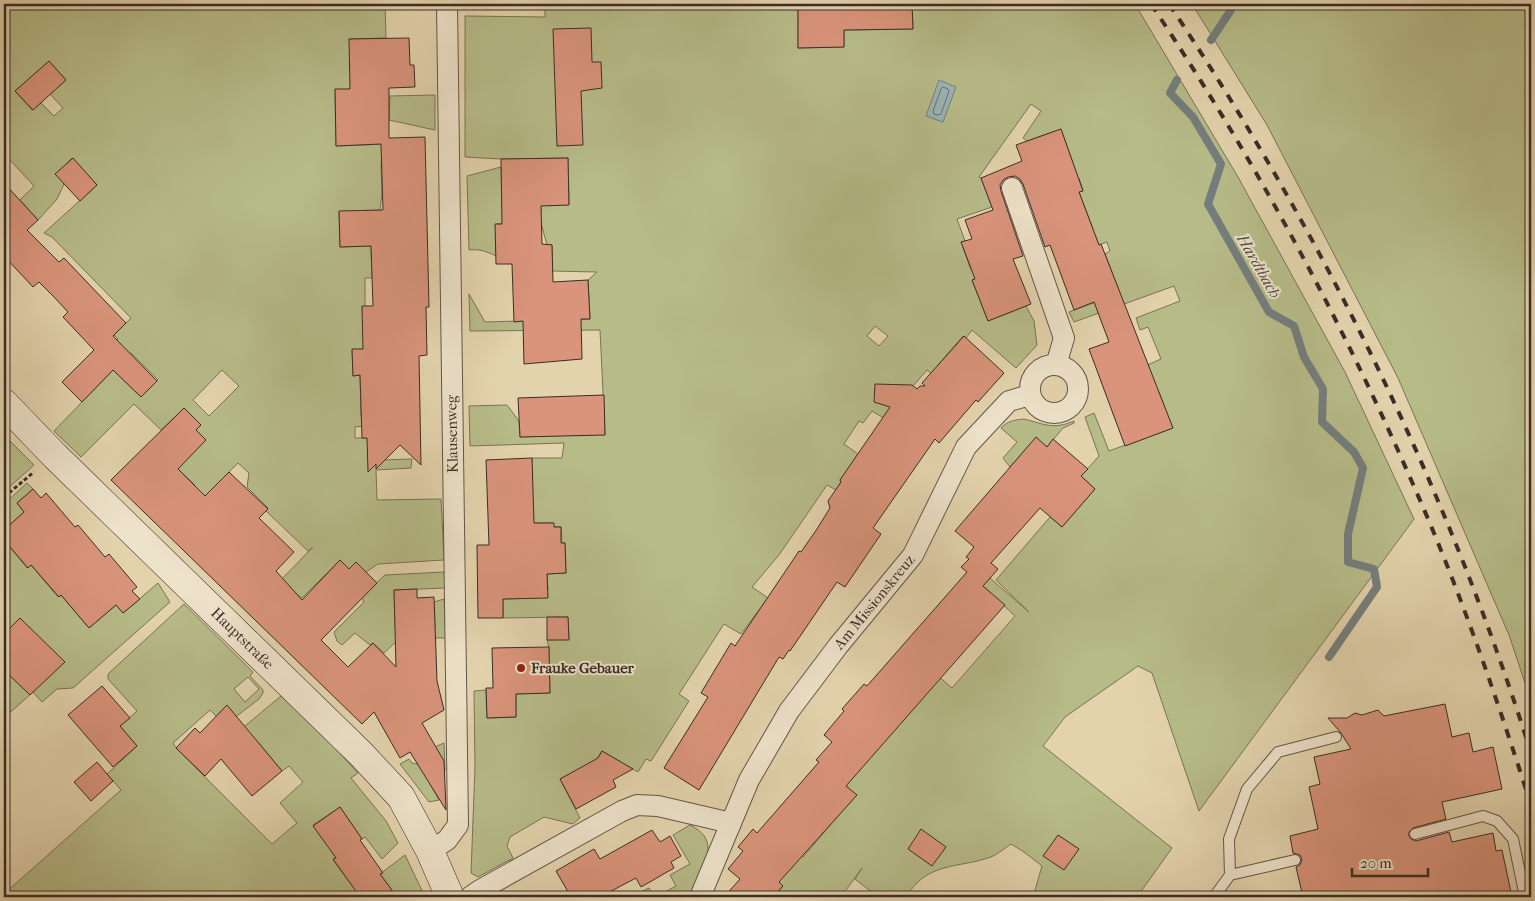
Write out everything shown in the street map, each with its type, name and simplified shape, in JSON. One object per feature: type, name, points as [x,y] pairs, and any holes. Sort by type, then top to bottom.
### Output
[{"type":"main road","name":"Hauptstraße","points":[[4,403],[55,456],[361,754],[401,798],[430,851],[450,897]]},
{"type":"street","name":"Klausenweg","points":[[430,851],[447,840],[458,825],[447,4]]},
{"type":"street","points":[[1012,188],[1064,338],[1056,365]]},
{"type":"street","points":[[1056,365],[1067,368],[1075,375],[1079,387],[1078,398],[1072,406],[1059,414],[1049,414],[1043,412],[1033,403],[1030,395],[1030,386],[1034,375],[1044,367],[1056,365]]},
{"type":"street","name":"Am Missionskreuz","points":[[700,897],[749,780],[789,711],[838,646],[913,554],[966,447],[1009,401],[1030,395]]},
{"type":"street","points":[[475,893],[622,811],[637,805],[658,806],[731,823]]},
{"type":"street","points":[[475,893],[500,897]]},
{"type":"lane","points":[[1214,897],[1230,875],[1229,840],[1247,789],[1278,752],[1336,737]]},
{"type":"lane","points":[[1415,834],[1483,816],[1497,821],[1513,840],[1525,897]]},
{"type":"lane","points":[[1230,875],[1295,860]]},
{"type":"path","points":[[4,497],[55,456]]},
{"type":"green space","points":[[4,4],[385,4],[386,38],[349,39],[374,88],[335,90],[336,146],[387,144],[381,164],[382,193],[380,210],[339,212],[340,247],[371,246],[372,278],[365,278],[365,306],[375,348],[352,350],[353,376],[360,375],[363,426],[355,427],[355,438],[367,438],[382,460],[412,459],[411,468],[376,470],[377,500],[441,499],[444,560],[378,564],[366,572],[356,562],[349,569],[340,560],[302,598],[294,592],[290,595],[277,584],[313,547],[308,551],[266,511],[268,508],[247,487],[249,473],[238,463],[195,506],[184,496],[195,485],[177,468],[206,440],[179,413],[161,430],[134,404],[81,457],[54,431],[113,370],[141,397],[158,380],[131,353],[128,354],[116,342],[118,339],[114,335],[131,318],[52,237],[44,233],[97,185],[72,158],[57,173],[64,184],[57,199],[38,220],[20,200],[34,186],[9,159],[4,163]],"holes":[[[49,61],[66,80],[50,94],[63,108],[54,116],[41,103],[32,110],[15,91]],[[222,370],[239,386],[209,416],[193,400]]]},
{"type":"green space","points":[[545,4],[790,4],[798,12],[798,48],[844,47],[844,30],[913,29],[912,4],[1135,4],[1238,177],[1345,372],[1414,519],[1199,811],[1152,673],[1138,666],[1065,717],[1043,746],[1172,848],[1137,897],[1033,897],[1042,866],[1011,844],[991,857],[944,868],[924,877],[906,897],[870,897],[873,893],[855,879],[862,868],[841,897],[773,897],[783,886],[777,881],[798,853],[803,857],[856,795],[832,773],[919,659],[952,688],[1015,616],[983,586],[990,578],[1029,612],[996,580],[1050,517],[1062,527],[1095,489],[1081,476],[1099,456],[1085,417],[1094,413],[1109,451],[1172,428],[1159,392],[1155,393],[1145,366],[1161,359],[1148,327],[1140,330],[1136,318],[1180,301],[1174,286],[1074,322],[1069,312],[1120,293],[1105,254],[1110,251],[1107,242],[1074,254],[1093,229],[1079,192],[1083,190],[1079,178],[1047,190],[1075,169],[1061,129],[1027,141],[1023,138],[1041,111],[1031,104],[979,177],[992,207],[957,219],[965,241],[961,242],[971,270],[986,275],[972,280],[988,321],[1026,306],[1034,321],[1037,345],[1016,368],[972,330],[966,338],[963,336],[937,366],[933,375],[927,370],[913,386],[892,423],[872,411],[863,423],[859,421],[844,444],[858,454],[840,480],[841,482],[836,490],[827,485],[779,555],[752,587],[768,598],[741,634],[724,624],[679,694],[689,701],[651,761],[646,759],[638,772],[602,751],[596,760],[560,779],[580,818],[573,824],[544,817],[510,837],[507,846],[513,858],[478,877],[471,873],[475,767],[474,691],[486,690],[487,718],[516,717],[516,694],[550,693],[549,647],[547,640],[569,639],[568,617],[503,618],[503,599],[538,598],[548,590],[547,574],[566,573],[565,543],[562,543],[561,527],[554,527],[553,523],[533,523],[532,458],[562,458],[564,443],[470,446],[469,406],[507,405],[519,421],[520,437],[605,434],[600,330],[470,331],[469,294],[485,322],[590,319],[588,280],[597,272],[552,271],[552,245],[547,245],[541,223],[496,224],[496,256],[483,251],[469,250],[467,176],[501,167],[502,207],[569,204],[568,158],[501,159],[465,157],[465,16],[545,17]],"holes":[[[875,326],[888,336],[879,346],[867,336]]]},
{"type":"green space","points":[[1192,4],[1531,4],[1531,701],[1509,635],[1398,378],[1267,125]]},
{"type":"green space","points":[[435,95],[435,130],[389,120],[390,96]]},
{"type":"green space","points":[[1024,419],[1054,426],[1074,421],[1074,423],[1063,428],[1047,447],[1035,439],[1010,467],[1003,458],[1017,442],[1001,428],[1011,421]]},
{"type":"green space","points":[[4,435],[34,465],[4,492]]},
{"type":"green space","points":[[27,483],[33,489],[17,503],[24,512],[4,530],[4,504]]},
{"type":"green space","points":[[4,540],[27,568],[31,565],[58,597],[61,595],[89,628],[116,605],[123,613],[158,583],[170,602],[73,688],[57,689],[42,702],[33,692],[4,718]]},
{"type":"green space","points":[[444,572],[445,588],[394,590],[395,627],[435,628],[434,602],[444,599],[446,638],[400,638],[384,653],[373,643],[370,645],[355,633],[342,645],[337,641],[334,632],[364,602],[361,597],[385,575]]},
{"type":"green space","points":[[184,604],[253,672],[250,676],[263,690],[263,693],[259,699],[225,725],[210,710],[173,743],[176,748],[272,844],[297,823],[280,803],[303,782],[289,766],[282,771],[257,741],[239,731],[281,696],[312,723],[358,773],[351,778],[386,821],[398,843],[382,859],[365,837],[362,839],[340,807],[313,825],[336,858],[333,860],[356,891],[348,897],[4,897],[4,894],[121,790],[107,774],[137,746],[120,726],[137,711],[108,679],[108,674]],"holes":[[[248,677],[259,689],[245,702],[234,689]]]},
{"type":"green space","points":[[444,743],[445,771],[428,780],[439,800],[429,802],[400,764],[409,759],[412,763],[417,764],[430,756],[430,749]]},
{"type":"green space","points":[[690,825],[698,830],[706,839],[708,852],[690,897],[656,897],[676,886],[670,875],[690,864],[673,835]]},
{"type":"green space","points":[[405,855],[425,897],[397,897],[380,874]]},
{"type":"green space","points":[[649,888],[655,897],[620,897],[630,892],[632,896],[636,896],[636,894]]},
{"type":"water","points":[[939,80],[956,87],[943,122],[926,116]]},
{"type":"building","points":[[798,4],[912,4],[913,29],[844,30],[844,47],[798,48]]},
{"type":"building","points":[[591,28],[592,62],[601,62],[602,88],[581,91],[583,145],[557,146],[553,29]]},
{"type":"building","points":[[409,38],[410,65],[414,65],[415,87],[389,88],[389,138],[425,137],[429,307],[426,307],[427,355],[419,356],[421,465],[400,445],[376,469],[376,464],[368,472],[367,438],[362,438],[360,375],[353,376],[352,349],[363,349],[362,306],[373,306],[371,246],[340,247],[339,211],[383,210],[381,144],[336,146],[335,89],[350,89],[349,39]]},
{"type":"building","points":[[49,61],[66,80],[33,110],[15,91]]},
{"type":"building","points":[[1061,129],[1083,191],[1079,192],[1173,428],[1125,446],[1089,349],[1109,342],[1094,302],[1074,310],[1050,245],[1045,247],[1020,179],[1015,176],[1008,177],[1000,185],[1023,256],[1013,259],[1031,304],[988,321],[972,280],[975,279],[961,242],[972,239],[965,220],[993,210],[981,178],[1022,161],[1016,145]]},
{"type":"building","points":[[73,158],[97,185],[80,201],[55,174]]},
{"type":"building","points":[[568,158],[569,205],[541,206],[542,244],[552,245],[553,282],[588,280],[590,319],[581,319],[582,359],[524,364],[523,321],[514,322],[512,264],[496,264],[495,224],[502,224],[501,159]]},
{"type":"building","points":[[4,183],[38,220],[27,230],[59,262],[64,258],[126,323],[113,336],[157,381],[141,397],[113,370],[82,402],[62,382],[94,350],[63,317],[68,312],[54,297],[39,282],[33,287],[4,256]]},
{"type":"building","points":[[964,336],[1004,373],[978,402],[976,400],[939,443],[935,439],[873,528],[881,534],[845,587],[837,582],[790,651],[783,659],[779,657],[699,790],[664,768],[708,697],[701,693],[731,643],[735,646],[799,551],[801,552],[817,529],[830,508],[828,501],[841,482],[840,480],[890,407],[874,402],[875,384],[912,385],[917,389],[920,386],[925,386],[922,383]]},
{"type":"building","points":[[604,395],[605,435],[520,437],[518,398]]},
{"type":"building","points":[[184,408],[201,425],[196,430],[206,440],[178,469],[205,496],[229,472],[268,509],[259,518],[294,552],[276,571],[302,600],[340,560],[349,569],[356,562],[377,583],[321,640],[348,667],[373,643],[396,667],[394,590],[417,589],[417,598],[434,597],[437,681],[444,710],[422,723],[444,761],[446,810],[410,752],[400,758],[374,712],[362,724],[111,480]]},
{"type":"building","points":[[1036,437],[1047,447],[1053,439],[1088,469],[1081,476],[1095,489],[1062,527],[1040,508],[991,563],[998,569],[983,586],[1005,605],[846,786],[857,795],[779,882],[783,886],[773,897],[724,897],[740,879],[728,869],[743,851],[738,847],[753,829],[757,833],[819,762],[816,760],[832,742],[824,735],[844,711],[842,709],[864,684],[867,686],[967,572],[961,567],[969,559],[966,557],[974,547],[955,531]]},
{"type":"building","points":[[532,458],[534,523],[554,523],[554,527],[561,527],[561,543],[565,543],[566,573],[547,574],[548,598],[503,599],[503,618],[478,618],[477,545],[489,545],[486,460]]},
{"type":"building","points":[[33,489],[41,498],[46,493],[75,527],[78,525],[105,557],[109,554],[137,587],[132,591],[140,599],[123,613],[116,605],[89,628],[61,595],[59,597],[31,565],[28,568],[4,540],[4,530],[24,512],[17,503]]},
{"type":"building","points":[[547,617],[568,617],[569,640],[547,640]]},
{"type":"building","points":[[20,618],[65,662],[30,695],[4,670],[4,634]]},
{"type":"building","name":"Frauke Gebauer","points":[[549,647],[550,693],[516,694],[516,717],[487,718],[486,688],[493,688],[492,648]]},
{"type":"building","points":[[102,686],[130,718],[120,726],[137,746],[113,767],[68,715]]},
{"type":"building","points":[[1445,704],[1452,737],[1469,733],[1473,752],[1493,747],[1502,789],[1442,802],[1446,819],[1413,828],[1409,832],[1409,836],[1416,841],[1449,832],[1452,842],[1493,833],[1496,851],[1502,850],[1512,897],[1303,897],[1296,867],[1300,865],[1302,859],[1300,855],[1293,853],[1290,836],[1318,829],[1309,787],[1320,784],[1314,757],[1351,749],[1341,733],[1328,718],[1347,718],[1355,713],[1362,715],[1378,710],[1384,716]]},
{"type":"building","points":[[227,705],[282,771],[252,796],[221,759],[205,776],[176,748],[195,728],[200,733]]},
{"type":"building","points":[[602,751],[633,769],[613,780],[616,787],[576,809],[560,779],[598,758]]},
{"type":"building","points":[[97,762],[113,781],[91,801],[74,782]]},
{"type":"building","points":[[340,807],[383,873],[380,874],[397,897],[360,897],[333,859],[336,858],[313,826]]},
{"type":"building","points":[[921,829],[946,847],[932,866],[908,849]]},
{"type":"building","points":[[652,830],[660,842],[670,836],[681,856],[671,862],[674,868],[641,887],[636,878],[600,897],[571,897],[556,871],[594,849],[600,859]]},
{"type":"building","points":[[1058,835],[1079,849],[1064,870],[1043,856]]},
{"type":"waterway","name":"Hardtbach","points":[[1211,40],[1235,4]]},
{"type":"waterway","name":"Hardtbach","points":[[1177,80],[1170,93],[1193,117],[1221,164],[1208,204],[1269,312],[1294,326],[1304,357],[1323,389],[1322,422],[1354,452],[1363,468],[1348,534],[1348,562],[1374,569],[1377,587],[1329,657]]},
{"type":"railway","points":[[1151,4],[1259,178],[1355,358],[1446,561],[1531,805]]},
{"type":"railway","points":[[1169,4],[1225,91],[1279,181],[1329,272],[1377,366],[1421,461],[1461,557],[1498,654],[1531,753]]},
{"type":"place","name":"Frauke Gebauer","points":[[521,668]]}]
